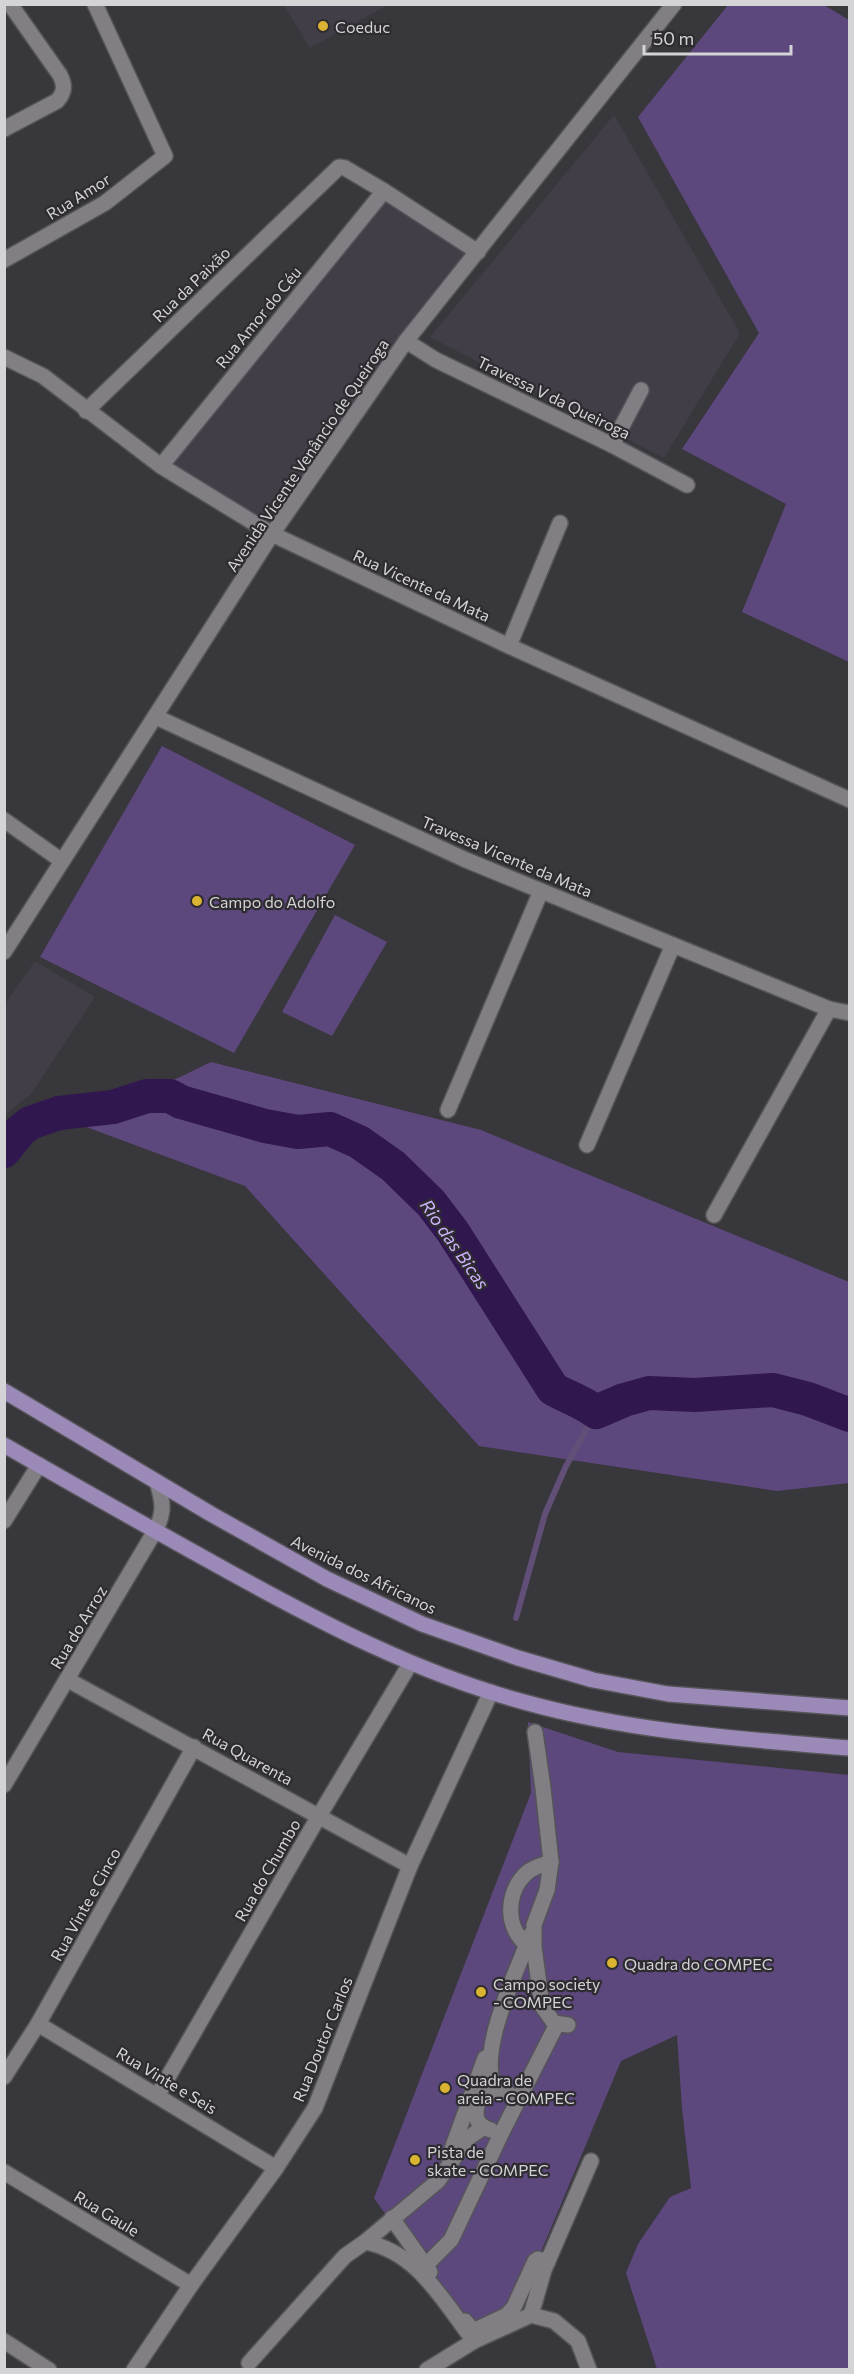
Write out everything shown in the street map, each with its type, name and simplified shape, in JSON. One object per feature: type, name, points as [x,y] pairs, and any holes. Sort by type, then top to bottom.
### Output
[{"type":"main road","name":"Avenida dos Africanos","points":[[4,1391],[157,1482],[348,1589],[422,1624],[518,1658],[593,1680],[668,1694],[849,1708]]},
{"type":"main road","points":[[4,1445],[303,1613],[410,1664],[524,1702],[619,1725],[696,1736],[849,1748]]},
{"type":"street","points":[[4,129],[57,101],[64,90],[64,83],[60,75],[10,4]]},
{"type":"street","name":"Rua Amor","points":[[4,260],[105,203],[165,156],[95,4]]},
{"type":"street","name":"Avenida Vicente Venâncio de Queiroga","points":[[4,952],[272,534],[406,341],[674,4]]},
{"type":"street","name":"Rua da Paixão","points":[[86,411],[335,169],[342,167],[384,190]]},
{"type":"street","points":[[384,190],[478,252]]},
{"type":"street","name":"Rua Amor do Céu","points":[[161,466],[384,190]]},
{"type":"street","name":"Travessa V da Queiroga","points":[[406,341],[436,360],[612,445],[687,485]]},
{"type":"street","name":"Rua Vicente da Mata","points":[[4,357],[43,376],[161,466],[272,534],[509,646],[849,800]]},
{"type":"street","points":[[612,445],[641,390]]},
{"type":"street","points":[[509,646],[560,523]]},
{"type":"street","name":"Travessa Vicente da Mata","points":[[156,717],[466,860],[829,1008],[849,1013]]},
{"type":"street","points":[[4,820],[62,861]]},
{"type":"street","points":[[448,1110],[541,891]]},
{"type":"street","points":[[587,1145],[673,945]]},
{"type":"street","points":[[714,1215],[829,1008]]},
{"type":"street","points":[[4,1521],[39,1465]]},
{"type":"street","name":"Rua do Arroz","points":[[4,1785],[155,1531],[162,1517],[162,1499],[157,1482]]},
{"type":"street","name":"Rua do Chumbo","points":[[157,2096],[410,1664]]},
{"type":"street","name":"Rua Quarenta","points":[[68,1680],[195,1747],[410,1866]]},
{"type":"street","name":"Rua Doutor Carlos","points":[[134,2370],[191,2285],[276,2168],[315,2108],[410,1866],[491,1692]]},
{"type":"street","points":[[249,2363],[345,2256],[438,2181],[442,2174],[547,1890],[551,1862],[535,1732]]},
{"type":"street","name":"Rua Vinte e Cinco","points":[[4,2077],[38,2024],[195,1747]]},
{"type":"street","points":[[527,1945],[517,1936],[512,1926],[510,1914],[515,1889],[527,1873],[551,1862]]},
{"type":"street","points":[[423,2268],[451,2240],[518,2101],[562,2025],[543,2006],[534,1947],[534,1925]]},
{"type":"street","name":"Rua Vinte e Seis","points":[[38,2024],[276,2168]]},
{"type":"street","points":[[493,2039],[489,2073],[496,2091]]},
{"type":"street","points":[[502,2132],[484,2127],[477,2120],[474,2113],[481,2095],[489,2090],[496,2091],[511,2094],[518,2101]]},
{"type":"street","points":[[442,2174],[453,2162],[468,2138],[484,2127]]},
{"type":"street","points":[[524,2318],[591,2162]]},
{"type":"street","name":"Rua Gaule","points":[[4,2172],[191,2285]]},
{"type":"street","points":[[392,2218],[474,2342]]},
{"type":"street","points":[[365,2242],[383,2245],[423,2268],[474,2331],[507,2315],[514,2307],[535,2261],[538,2259],[548,2261]]},
{"type":"street","points":[[429,2369],[474,2342],[524,2318],[554,2321],[578,2341],[589,2370]]},
{"type":"street","points":[[4,2341],[49,2370]]},
{"type":"shaded area","name":"Coeduc","points":[[284,5],[388,5],[310,48]]},
{"type":"shaded area","points":[[728,5],[824,5],[849,20],[849,662],[742,612],[786,504],[682,449],[759,333],[638,117]]},
{"type":"shaded area","points":[[614,115],[740,333],[664,458],[430,337]]},
{"type":"shaded area","points":[[384,191],[478,252],[272,534],[161,466]]},
{"type":"shaded area","name":"Campo do Adolfo","points":[[162,746],[355,845],[234,1053],[40,957]]},
{"type":"shaded area","points":[[335,915],[387,942],[332,1036],[282,1012]]},
{"type":"shaded area","points":[[35,961],[95,997],[31,1094],[5,1115],[5,1004]]},
{"type":"shaded area","points":[[211,1062],[481,1130],[849,1282],[849,1483],[777,1491],[479,1446],[245,1186],[81,1125]]},
{"type":"shaded area","points":[[528,1722],[618,1752],[849,1775],[849,2369],[657,2369],[626,2273],[638,2244],[670,2197],[691,2188],[677,2035],[621,2061],[538,2259],[517,2320],[470,2333],[374,2198],[531,1793]]},
{"type":"waterway","name":"Rio das Bicas","points":[[4,1151],[20,1131],[30,1123],[59,1113],[113,1107],[147,1096],[170,1096],[181,1102],[265,1126],[298,1132],[330,1129],[359,1142],[393,1166],[431,1203],[453,1232],[553,1389],[596,1412],[624,1400],[649,1393],[695,1395],[773,1390],[808,1399],[850,1415]]},
{"type":"waterway","points":[[516,1618],[545,1514],[566,1466],[596,1412]]},
{"type":"place","name":"Coeduc","points":[[323,26]]},
{"type":"place","name":"Campo do Adolfo","points":[[197,901]]},
{"type":"place","name":"Quadra do COMPEC","points":[[612,1963]]},
{"type":"place","name":"Campo society - COMPEC","points":[[481,1992]]},
{"type":"place","name":"Quadra de areia - COMPEC","points":[[445,2088]]},
{"type":"place","name":"Pista de skate - COMPEC","points":[[415,2160]]}]
